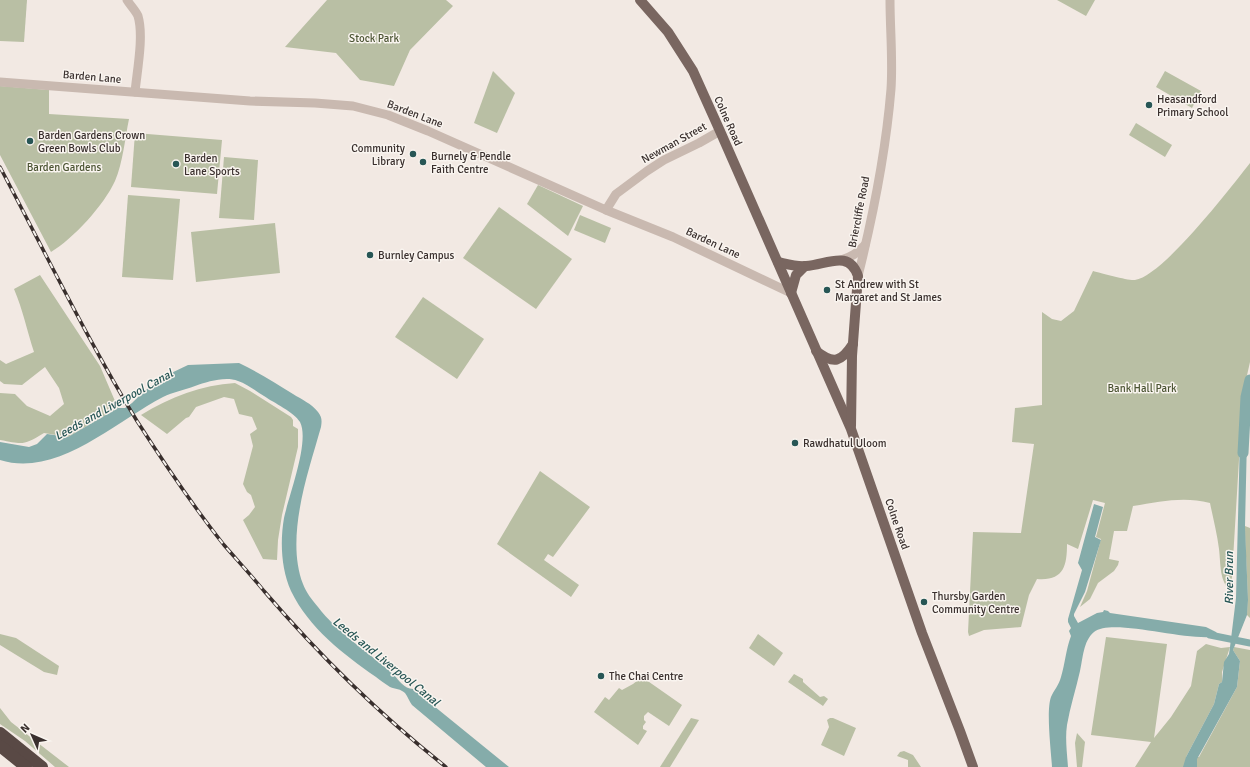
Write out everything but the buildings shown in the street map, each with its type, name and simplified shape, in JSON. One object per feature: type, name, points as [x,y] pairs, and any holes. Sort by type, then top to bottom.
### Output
[{"type":"highway","points":[[0,733],[42,767]]},
{"type":"highway","points":[[0,746],[26,767]]},
{"type":"main road","name":"Colne Road","points":[[640,0],[668,32],[692,72],[720,131],[851,429],[922,632],[973,767]]},
{"type":"main road","points":[[778,262],[805,266],[841,260],[852,265],[858,276]]},
{"type":"main road","points":[[791,293],[796,275],[805,266]]},
{"type":"main road","name":"Briercliffe Road","points":[[851,429],[853,344],[858,276]]},
{"type":"main road","points":[[816,350],[826,358],[838,360],[845,355],[853,344]]},
{"type":"street","points":[[127,0],[138,15],[139,26],[140,40],[135,92]]},
{"type":"street","name":"Briercliffe Road","points":[[858,276],[878,184],[891,88],[890,0]]},
{"type":"street","name":"Barden Lane","points":[[0,82],[250,101],[353,106],[388,115],[428,131],[693,247],[791,293]]},
{"type":"street","name":"Newman Street","points":[[606,210],[616,194],[647,171],[664,160],[720,131]]},
{"type":"street","points":[[841,260],[856,254],[866,244]]},
{"type":"green space","points":[[0,0],[27,0],[24,42],[0,41]]},
{"type":"green space","name":"Stock Park","points":[[327,0],[446,0],[453,6],[410,50],[394,86],[360,80],[336,53],[285,47]]},
{"type":"green space","points":[[1057,0],[1095,0],[1086,16]]},
{"type":"green space","points":[[493,71],[515,93],[497,133],[474,123]]},
{"type":"green space","points":[[1165,71],[1201,91],[1192,108],[1156,87]]},
{"type":"green space","name":"Barden Gardens","points":[[0,86],[49,90],[49,114],[129,119],[120,166],[110,190],[96,211],[87,221],[69,239],[51,252],[0,155]]},
{"type":"green space","points":[[1136,123],[1172,145],[1165,157],[1129,135]]},
{"type":"green space","name":"Barden Lane Sports","points":[[135,133],[222,140],[217,194],[131,187]]},
{"type":"green space","points":[[224,157],[258,160],[254,220],[219,218]]},
{"type":"green space","name":"Bank Hall Park","points":[[1250,163],[1250,362],[1243,393],[1231,593],[1222,577],[1218,543],[1210,503],[1190,500],[1172,500],[1133,506],[1127,531],[1114,531],[1109,559],[1119,561],[1118,565],[1114,571],[1098,583],[1090,599],[1080,607],[1087,591],[1101,539],[1096,537],[1105,503],[1093,500],[1078,549],[1067,544],[1066,559],[1062,571],[1053,578],[1037,579],[1029,595],[1021,627],[984,630],[969,636],[973,532],[1021,533],[1034,444],[1012,442],[1015,408],[1042,405],[1042,312],[1052,319],[1061,321],[1074,311],[1093,271],[1132,280],[1147,275],[1179,248],[1213,210]]},
{"type":"green space","points":[[538,185],[583,206],[568,236],[527,204]]},
{"type":"green space","points":[[128,195],[180,199],[173,280],[122,277]]},
{"type":"green space","points":[[499,207],[572,259],[536,309],[463,258]]},
{"type":"green space","points":[[580,215],[611,228],[605,243],[574,230]]},
{"type":"green space","points":[[275,223],[280,273],[196,282],[191,232]]},
{"type":"green space","points":[[40,275],[100,366],[118,408],[68,437],[44,433],[23,443],[0,440],[0,393],[15,394],[27,406],[50,416],[64,404],[59,388],[45,367],[22,385],[4,384],[0,381],[0,360],[6,364],[34,352],[14,289]]},
{"type":"green space","points":[[423,297],[484,339],[457,379],[395,337]]},
{"type":"green space","points":[[235,383],[291,417],[293,420],[293,426],[298,429],[298,447],[282,515],[278,540],[277,560],[263,559],[243,520],[255,507],[251,495],[247,492],[243,484],[253,446],[250,434],[257,429],[252,417],[239,414],[234,399],[224,397],[196,407],[189,417],[167,434],[141,415],[175,397],[186,393],[210,386]]},
{"type":"green space","points":[[540,471],[590,507],[553,557],[548,554],[544,560],[579,585],[571,597],[497,544]]},
{"type":"green space","points":[[1245,526],[1250,528],[1250,618],[1247,615],[1248,593]]},
{"type":"green space","points":[[0,634],[16,638],[59,666],[57,675],[44,672],[0,645]]},
{"type":"green space","points":[[758,634],[783,653],[774,666],[749,648]]},
{"type":"green space","points":[[1106,637],[1167,644],[1154,738],[1171,717],[1191,686],[1197,651],[1206,644],[1221,648],[1230,647],[1222,672],[1222,682],[1219,684],[1214,704],[1186,757],[1199,757],[1237,687],[1240,661],[1233,650],[1234,647],[1250,650],[1250,767],[1135,767],[1151,742],[1091,735]]},
{"type":"green space","points":[[794,674],[803,679],[803,682],[820,697],[824,696],[828,699],[823,706],[788,682]]},
{"type":"green space","points":[[642,677],[682,705],[669,726],[648,712],[644,716],[644,720],[646,722],[643,726],[643,729],[647,731],[638,745],[594,712],[605,697],[609,700],[619,688],[622,690]]},
{"type":"green space","points":[[0,708],[11,722],[69,767],[55,767],[25,741],[0,724]]},
{"type":"green space","points":[[691,718],[699,720],[670,767],[660,767]]},
{"type":"green space","points":[[830,718],[856,728],[844,756],[821,745],[829,727],[827,720]]},
{"type":"green space","points":[[1077,733],[1085,742],[1082,767],[1077,767],[1075,743]]},
{"type":"green space","points":[[904,751],[913,755],[921,767],[908,767],[908,760],[897,756],[900,752]]},
{"type":"water","points":[[239,363],[306,402],[316,409],[321,417],[321,427],[305,484],[297,526],[296,546],[298,566],[303,584],[309,596],[334,625],[393,674],[404,686],[413,689],[509,767],[486,767],[412,705],[406,694],[400,690],[388,686],[339,649],[317,628],[298,604],[291,591],[285,574],[282,555],[282,536],[284,518],[301,455],[302,431],[300,422],[284,408],[248,386],[238,381],[227,379],[205,383],[163,397],[85,445],[64,455],[43,461],[21,463],[0,460],[0,442],[29,447],[37,444],[47,434],[68,437],[118,408],[125,408],[153,384],[165,376],[188,365]]},
{"type":"water","points":[[1240,438],[1247,438],[1245,526],[1248,600],[1247,615],[1233,650],[1240,661],[1237,687],[1197,759],[1197,767],[1183,767],[1186,757],[1214,704],[1219,684],[1222,682],[1224,662],[1229,654],[1236,598]]},
{"type":"water","points":[[1094,504],[1103,507],[1095,537],[1101,540],[1085,592],[1074,614],[1078,623],[1097,613],[1103,612],[1104,610],[1110,613],[1206,627],[1216,632],[1219,636],[1189,636],[1117,627],[1104,628],[1094,632],[1090,636],[1084,650],[1068,718],[1066,746],[1068,767],[1052,767],[1049,721],[1050,703],[1051,697],[1060,680],[1071,636],[1069,631],[1071,628],[1068,619],[1082,570],[1078,563]]},
{"type":"waterway","name":"River Brun","points":[[1243,453],[1246,397],[1250,380]]},
{"type":"waterway","name":"Leeds and Liverpool Canal","points":[[1210,635],[1250,643]]},
{"type":"railway","points":[[0,167],[84,327],[119,390],[137,421],[201,515],[224,545],[264,591],[328,661],[373,705],[446,767]]},
{"type":"place","name":"Heasandford Primary School","points":[[1149,105]]},
{"type":"place","name":"Barden Gardens Crown Green Bowls Club","points":[[30,141]]},
{"type":"place","name":"Community Library","points":[[413,154]]},
{"type":"place","name":"Burnely & Pendle Faith Centre","points":[[423,162]]},
{"type":"place","name":"Barden Lane Sports","points":[[176,164]]},
{"type":"place","name":"Burnley Campus","points":[[370,255]]},
{"type":"place","name":"St Andrew with St Margaret and St James","points":[[827,290]]},
{"type":"place","name":"Rawdhatul Uloom","points":[[795,443]]},
{"type":"place","name":"Thursby Garden Community Centre","points":[[924,602]]},
{"type":"place","name":"The Chai Centre","points":[[601,676]]}]
